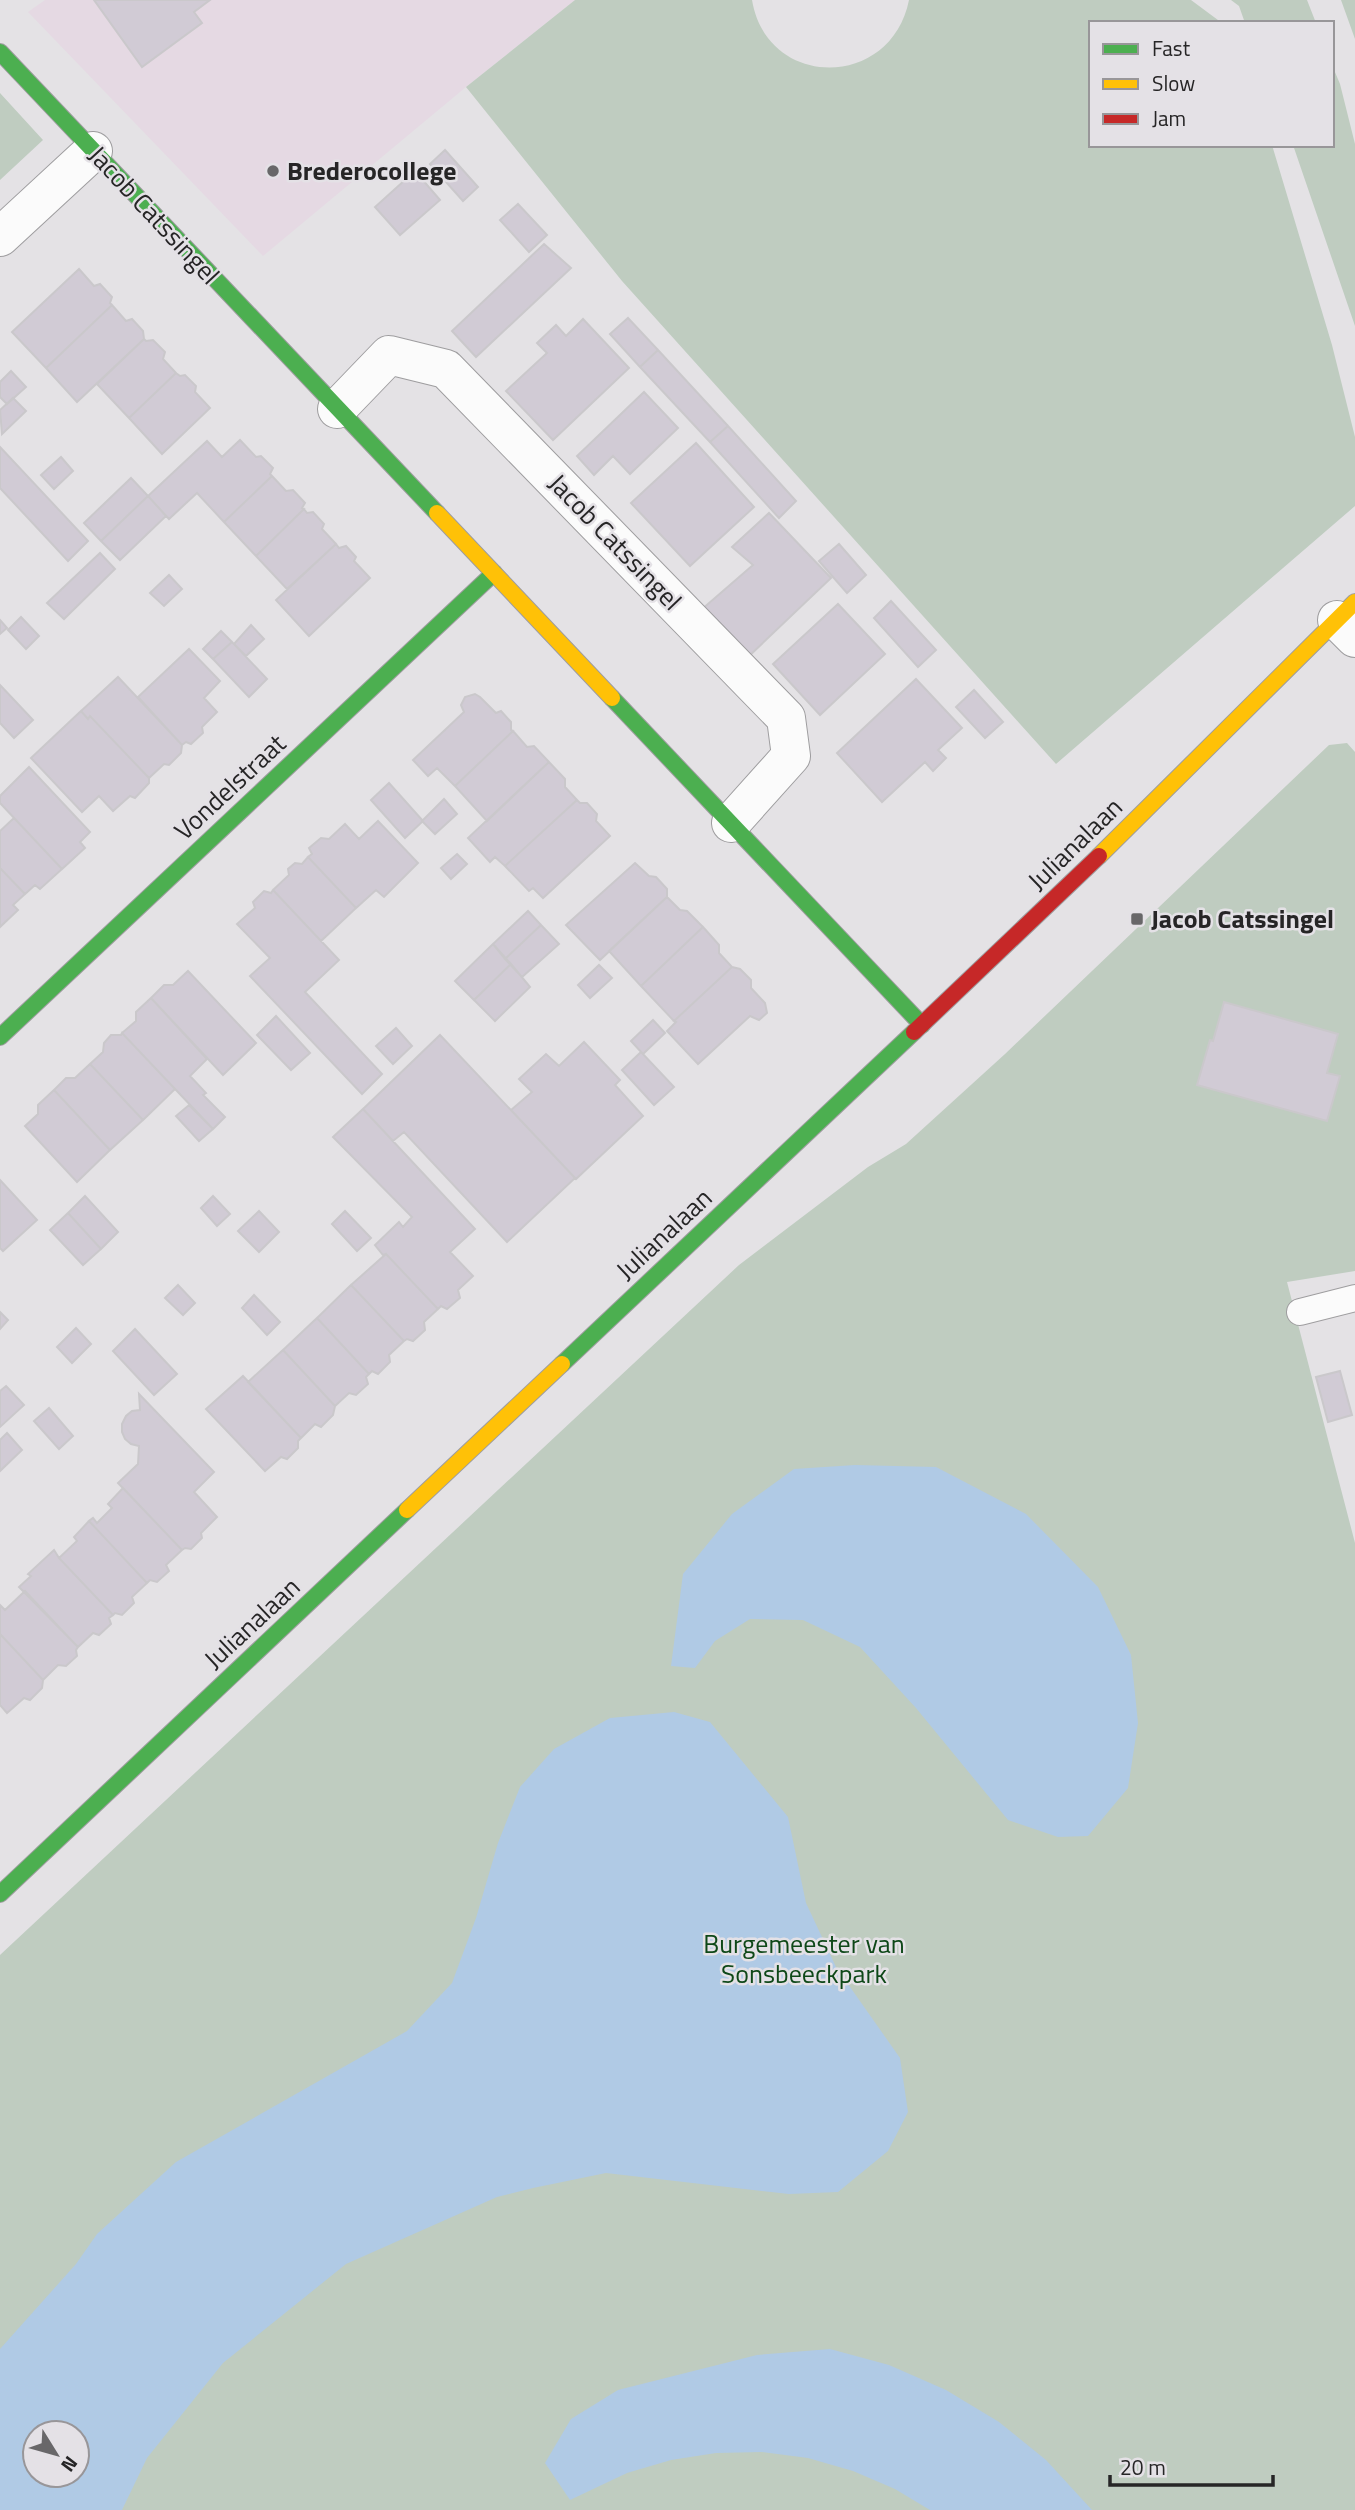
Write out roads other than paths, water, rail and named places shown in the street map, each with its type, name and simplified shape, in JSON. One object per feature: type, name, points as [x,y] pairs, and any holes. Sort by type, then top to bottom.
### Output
[{"type":"street","name":"Jacob Catssingel","points":[[0,52],[922,1025]]},
{"type":"street","points":[[0,237],[93,151]]},
{"type":"street","name":"Jacob Catssingel","points":[[337,409],[389,355],[446,369],[786,718],[791,757],[731,823]]},
{"type":"street","name":"Vondelstraat","points":[[0,1037],[494,573]]},
{"type":"street","name":"Julianalaan","points":[[0,1894],[1349,620]]},
{"type":"lane","points":[[1300,1312],[1355,1298]]},
{"type":"water","points":[[855,1465],[936,1467],[1026,1514],[1098,1587],[1131,1655],[1138,1723],[1128,1788],[1088,1836],[1058,1837],[1008,1820],[916,1708],[860,1647],[803,1620],[750,1619],[715,1641],[695,1668],[671,1666],[683,1574],[732,1514],[794,1469]]},
{"type":"water","points":[[674,1712],[710,1722],[788,1817],[806,1903],[836,1967],[900,2058],[908,2112],[888,2151],[838,2192],[789,2194],[606,2173],[497,2197],[346,2264],[223,2363],[147,2458],[122,2510],[0,2510],[0,2349],[76,2264],[97,2234],[176,2162],[407,2031],[452,1983],[476,1918],[498,1843],[520,1787],[554,1749],[610,1718]]},
{"type":"water","points":[[830,2349],[889,2365],[946,2390],[999,2422],[1046,2460],[1092,2510],[930,2510],[895,2489],[853,2471],[808,2458],[762,2452],[716,2453],[671,2460],[627,2473],[570,2500],[545,2463],[571,2419],[618,2390],[757,2355]]},
{"type":"place","name":"Brederocollege","points":[[273,171]]},
{"type":"place","name":"Jacob Catssingel","points":[[1137,919]]},
{"type":"park label","name":"Burgemeester van Sonsbeeckpark","points":[[804,1959]]}]
